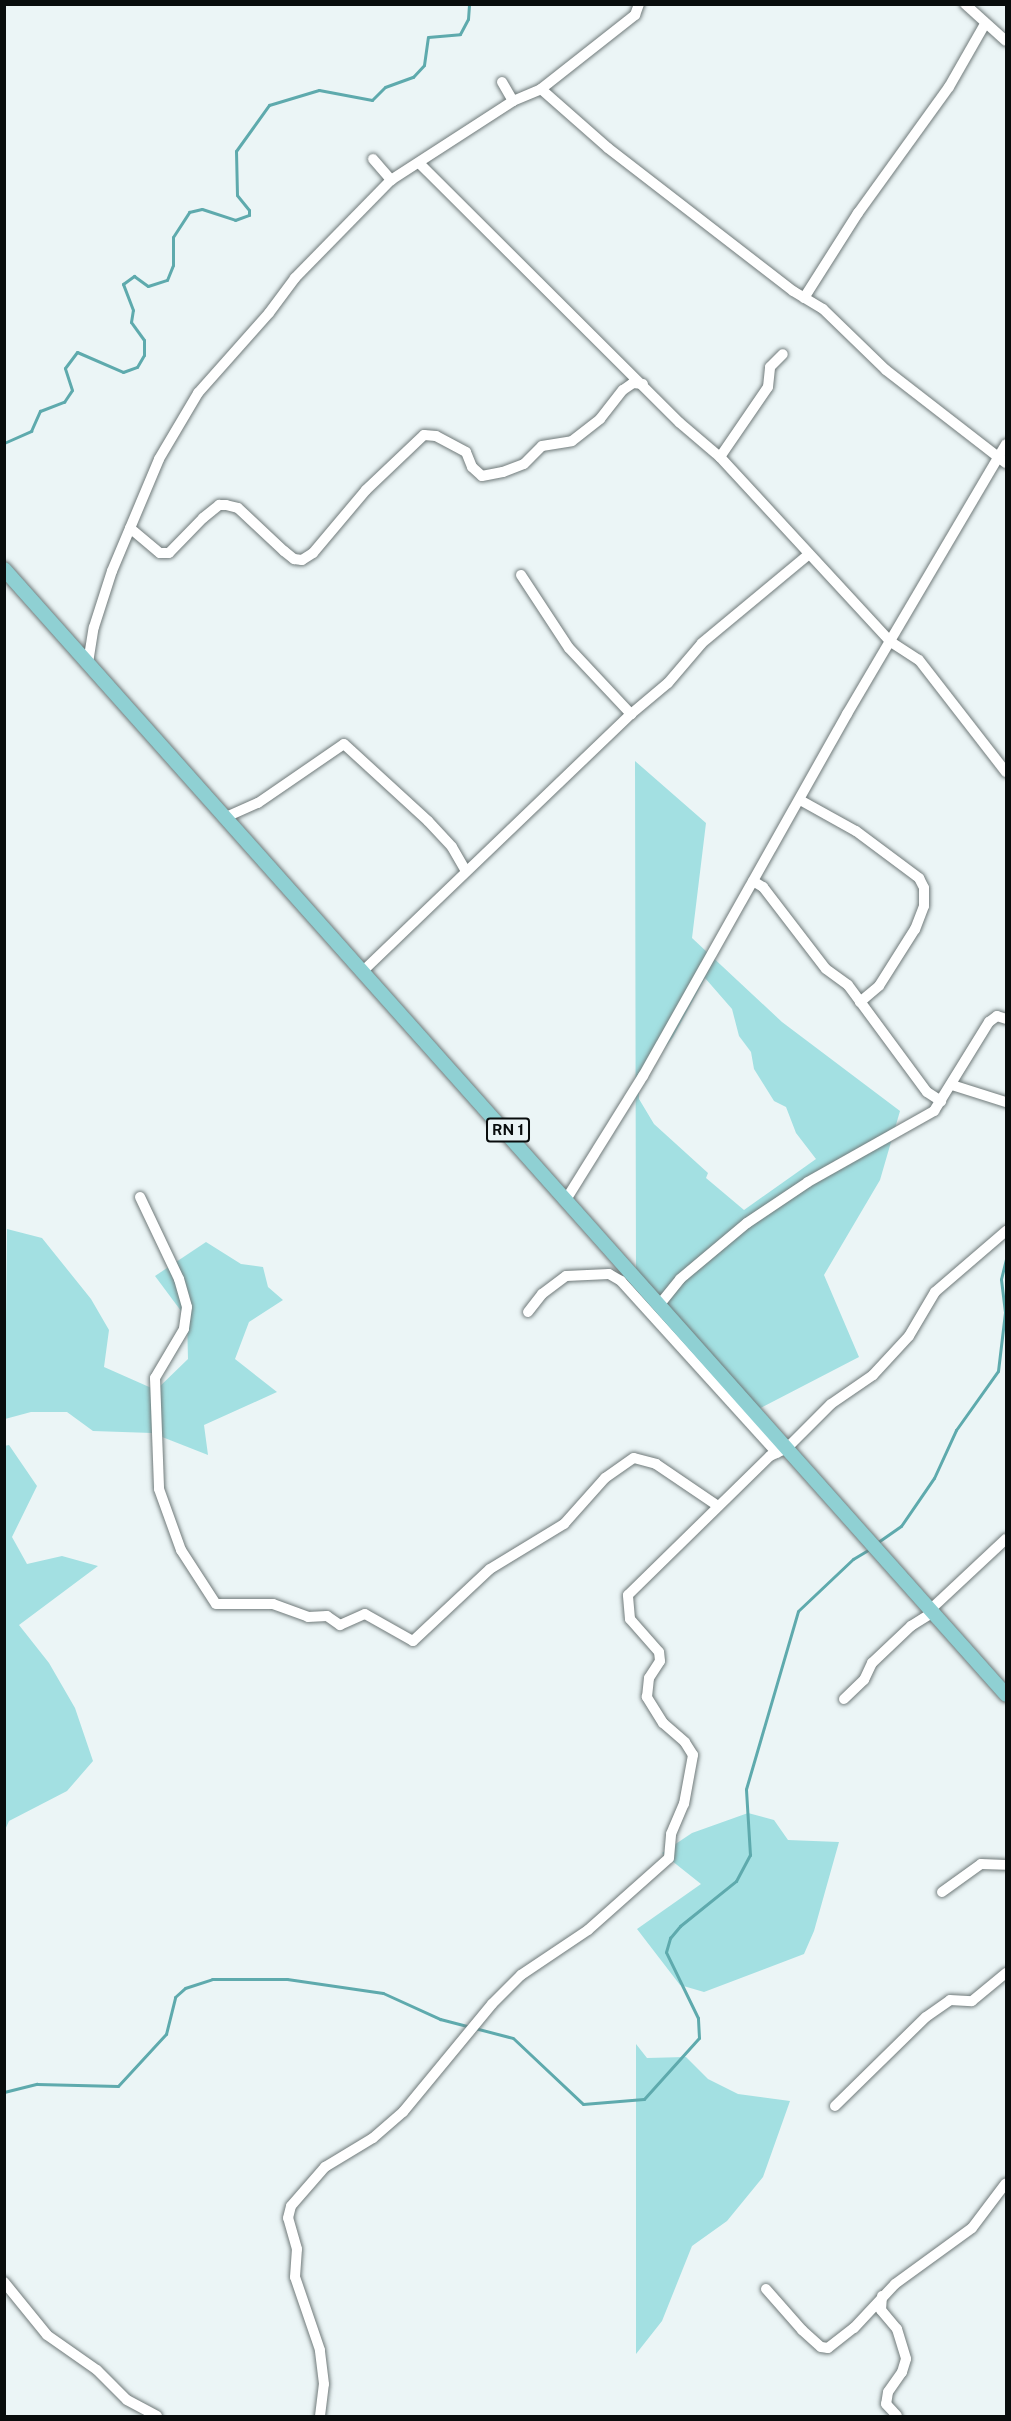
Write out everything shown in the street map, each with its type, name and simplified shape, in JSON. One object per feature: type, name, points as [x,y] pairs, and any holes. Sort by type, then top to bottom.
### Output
[{"type":"main road","name":"RN 1","points":[[4,569],[567,1198],[660,1304],[782,1451],[1006,1695]]},
{"type":"street","points":[[88,663],[94,627],[130,528],[159,459],[198,393],[270,314],[295,278],[391,180],[513,101],[542,89],[635,15],[639,4]]},
{"type":"street","points":[[965,4],[985,24],[1006,40]]},
{"type":"street","points":[[804,298],[858,213],[949,87],[985,24]]},
{"type":"street","points":[[502,82],[513,101]]},
{"type":"street","points":[[542,89],[608,148],[804,298],[824,309],[886,370],[1002,459]]},
{"type":"street","points":[[373,159],[391,180]]},
{"type":"street","points":[[419,163],[720,457],[808,555],[891,642],[919,660],[1006,772]]},
{"type":"street","points":[[720,457],[768,387],[771,367],[783,354]]},
{"type":"street","points":[[130,528],[160,553],[169,553],[203,518],[219,505],[226,505],[238,508],[294,559],[303,560],[313,553],[366,490],[424,435],[444,439],[466,452],[472,467],[482,476],[502,472],[524,464],[542,446],[572,441],[600,419],[623,390],[633,383],[643,384]]},
{"type":"street","points":[[567,1198],[643,1076],[891,642],[1002,459],[1006,444]]},
{"type":"street","points":[[364,970],[631,714],[668,683],[702,643],[808,555]]},
{"type":"street","points":[[522,575],[569,648],[631,714]]},
{"type":"street","points":[[226,817],[258,803],[344,744],[429,821],[452,847],[466,871]]},
{"type":"street","points":[[800,800],[856,831],[919,878],[924,888],[924,906],[915,929],[879,986],[860,1002]]},
{"type":"street","points":[[753,881],[763,887],[804,943],[860,1002],[927,1092],[941,1101]]},
{"type":"street","points":[[660,1304],[680,1279],[747,1223],[808,1182],[934,1111],[989,1022],[996,1017],[1006,1019]]},
{"type":"street","points":[[952,1085],[1006,1102]]},
{"type":"street","points":[[141,1197],[179,1279],[187,1307],[184,1329],[155,1378],[159,1489],[181,1551],[216,1604],[273,1604],[293,1608],[308,1617],[327,1616],[340,1625],[365,1614],[413,1641],[483,1574],[564,1524],[605,1478],[634,1458],[656,1464],[718,1506]]},
{"type":"street","points":[[320,2416],[324,2384],[320,2350],[295,2277],[297,2249],[288,2218],[291,2206],[325,2167],[373,2138],[403,2112],[492,2004],[521,1975],[588,1930],[669,1857],[671,1834],[684,1803],[693,1755],[649,1703],[646,1686],[660,1660],[658,1652],[630,1619],[626,1601],[632,1589],[718,1506],[782,1451],[831,1404],[873,1375],[909,1336],[935,1292],[1006,1231]]},
{"type":"street","points":[[528,1312],[542,1294],[566,1276],[609,1274],[621,1281],[782,1451]]},
{"type":"street","points":[[844,1699],[864,1680],[872,1663],[911,1626],[931,1611],[1006,1539]]},
{"type":"street","points":[[942,1892],[981,1864],[1006,1865]]},
{"type":"street","points":[[835,2106],[926,2017],[950,2000],[972,2001],[1006,1973]]},
{"type":"street","points":[[766,2289],[802,2330],[821,2347],[828,2348],[854,2328],[882,2296],[972,2228],[1006,2182]]},
{"type":"street","points":[[4,2282],[47,2336],[97,2370],[127,2400],[157,2416]]},
{"type":"street","points":[[882,2296],[881,2310],[897,2329],[906,2359],[902,2373],[888,2392],[886,2404],[897,2416]]},
{"type":"shaded area","points":[[635,761],[706,823],[692,938],[782,1022],[900,1111],[880,1180],[824,1275],[859,1357],[751,1413],[636,1285]],"holes":[[[705,978],[732,1009],[739,1036],[751,1052],[754,1069],[774,1101],[786,1107],[796,1133],[816,1159],[744,1210],[706,1178],[708,1173],[654,1124],[639,1099],[639,1081],[673,1037]]]},
{"type":"shaded area","points":[[7,1229],[42,1238],[91,1299],[109,1330],[104,1367],[156,1390],[188,1359],[187,1319],[155,1276],[206,1242],[241,1264],[263,1267],[268,1287],[283,1300],[249,1322],[235,1359],[277,1392],[204,1425],[208,1455],[152,1433],[93,1431],[67,1412],[31,1412],[5,1419]]},
{"type":"shaded area","points":[[9,1445],[37,1486],[12,1537],[27,1564],[62,1556],[98,1566],[19,1625],[49,1663],[75,1708],[93,1761],[67,1791],[9,1821],[5,1830],[4,1446]]},
{"type":"shaded area","points":[[748,1813],[774,1820],[788,1840],[839,1842],[814,1931],[804,1954],[704,1992],[680,1985],[637,1929],[701,1884],[662,1853],[692,1833]]},
{"type":"shaded area","points":[[636,2044],[647,2058],[686,2057],[708,2079],[738,2094],[790,2101],[763,2177],[727,2221],[692,2246],[662,2321],[636,2354]]},
{"type":"waterway","points":[[4,443],[31,431],[40,411],[64,402],[72,390],[65,368],[77,352],[123,372],[137,367],[144,355],[144,340],[131,322],[133,310],[123,284],[134,276],[148,286],[167,280],[173,265],[173,237],[189,212],[202,209],[235,220],[249,215],[249,210],[237,195],[236,151],[269,105],[319,90],[372,100],[385,87],[413,77],[424,65],[428,37],[460,34],[468,19],[469,4]]},
{"type":"waterway","points":[[4,475],[4,484]]},
{"type":"waterway","points":[[878,1542],[901,1526],[934,1478],[956,1430],[998,1371],[1005,1312],[1001,1279],[1006,1259]]},
{"type":"waterway","points":[[4,2092],[37,2084],[118,2086],[166,2034],[175,1997],[185,1988],[212,1979],[287,1979],[383,1993],[440,2019],[513,2038],[583,2104],[644,2099],[699,2038],[698,2018],[666,1952],[670,1938],[680,1926],[736,1881],[750,1855],[746,1789],[798,1611],[853,1559],[868,1550]]}]
